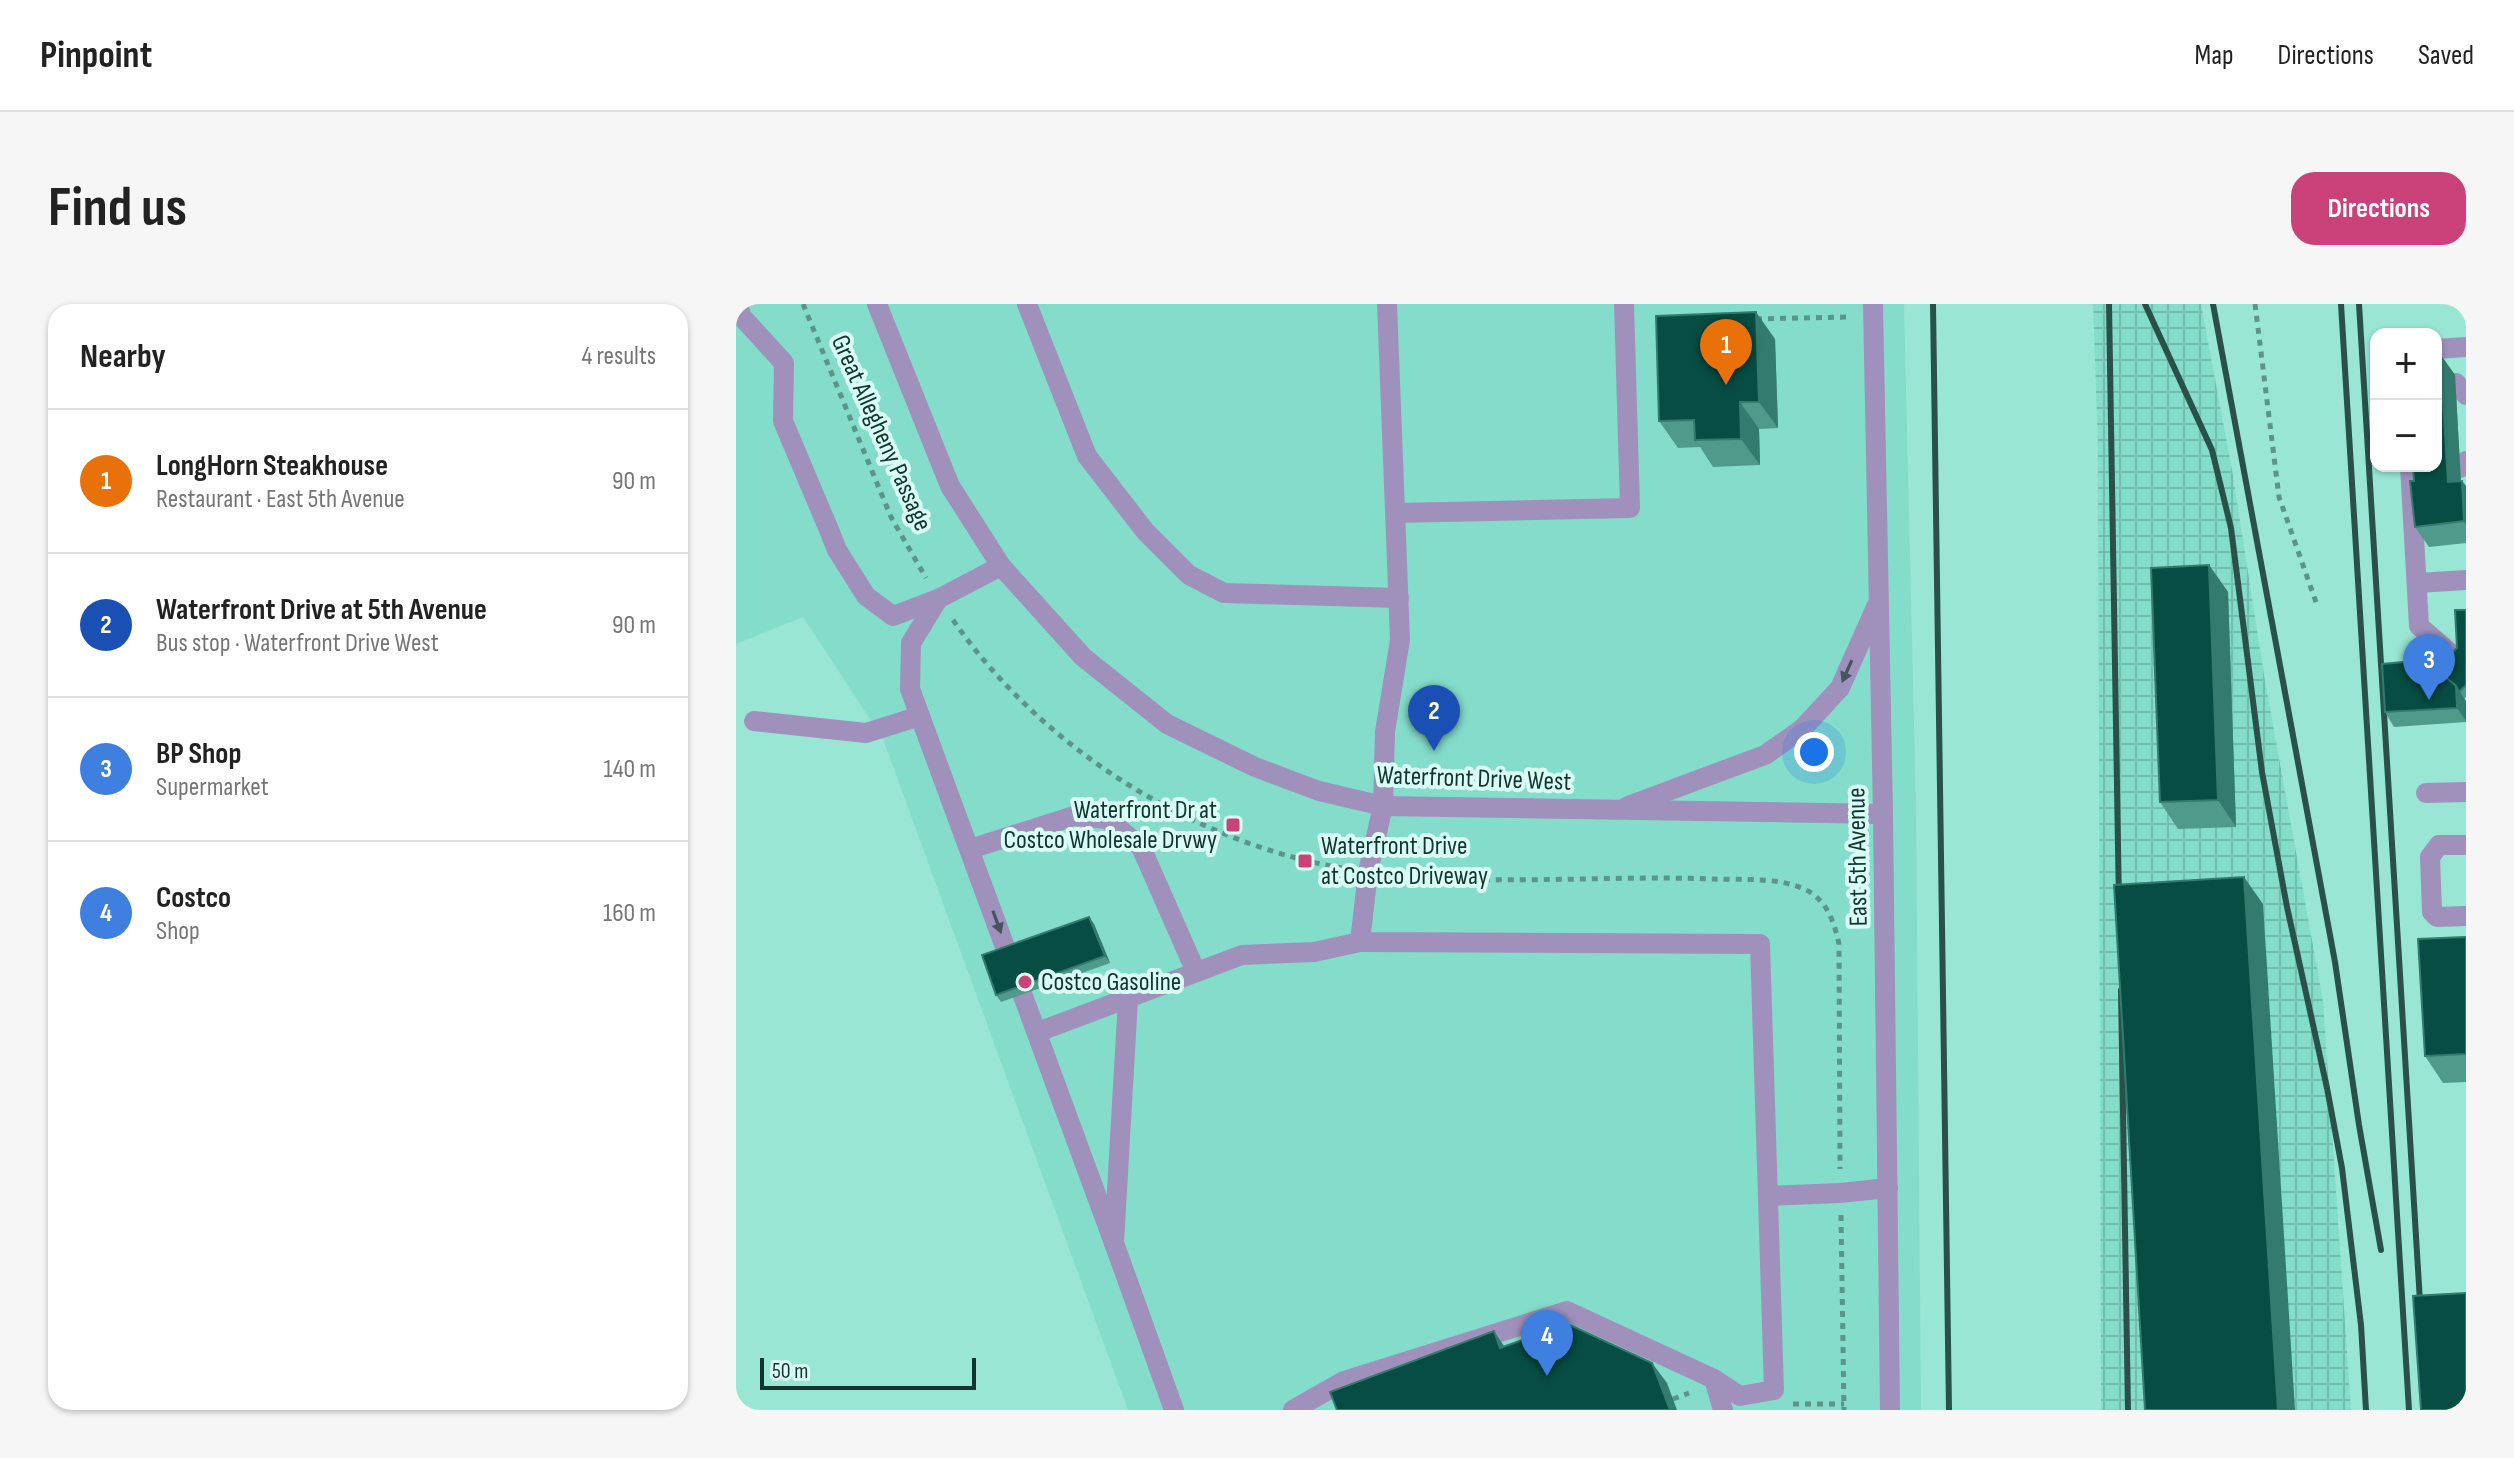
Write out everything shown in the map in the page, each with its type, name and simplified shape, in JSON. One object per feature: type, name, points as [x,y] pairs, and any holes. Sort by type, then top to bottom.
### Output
[{"type":"street","points":[[737,304],[742,317],[784,363],[783,421],[837,550],[866,596],[893,616],[911,643]]},
{"type":"street","name":"Waterfront Drive West","points":[[877,304],[950,486],[1001,566],[1083,657],[1167,724],[1255,767],[1319,791],[1383,806],[1883,814]]},
{"type":"street","points":[[1027,304],[1087,456],[1145,531],[1189,575],[1224,593],[1399,598]]},
{"type":"street","points":[[1360,942],[1368,872],[1383,806],[1385,732],[1400,640],[1387,304]]},
{"type":"street","points":[[1396,513],[1630,508],[1624,304]]},
{"type":"street","name":"East 5th Avenue","points":[[1873,304],[1890,1410]]},
{"type":"street","points":[[2442,349],[2466,347]]},
{"type":"street","points":[[2417,480],[2419,626],[2457,659]]},
{"type":"street","points":[[893,616],[938,599],[1001,566]]},
{"type":"street","points":[[2417,583],[2466,580]]},
{"type":"street","points":[[938,599],[911,643],[910,689],[1174,1410]]},
{"type":"street","points":[[1617,810],[1765,755],[1802,729],[1840,688],[1879,599]]},
{"type":"street","points":[[754,721],[866,733],[920,716]]},
{"type":"street","points":[[2426,793],[2466,792]]},
{"type":"street","points":[[970,849],[1074,816],[1107,819],[1141,847],[1196,972]]},
{"type":"street","points":[[2466,845],[2439,845],[2430,857],[2432,912],[2437,917],[2466,916]]},
{"type":"street","points":[[1038,1032],[1242,955],[1314,952],[1360,942],[1760,944],[1774,1390],[1740,1396],[1714,1379],[1567,1311],[1344,1381],[1293,1410]]},
{"type":"street","points":[[1114,1243],[1128,999]]},
{"type":"street","points":[[1768,1196],[1888,1188]]},
{"type":"street","points":[[1714,1379],[1723,1410]]},
{"type":"path","name":"Great Allegheny Passage","points":[[803,304],[891,517],[926,577]]},
{"type":"path","points":[[2255,304],[2279,497],[2317,605]]},
{"type":"path","points":[[1742,320],[1847,317]]},
{"type":"path","points":[[955,622],[978,656],[1034,714],[1099,765],[1197,821],[1253,845],[1332,866]]},
{"type":"path","points":[[1809,738],[1818,751],[1818,771]]},
{"type":"path","points":[[1782,1404],[1844,1407],[1841,1231]]},
{"type":"shaded area","points":[[736,304],[1904,304],[1916,804],[1921,1410],[1128,1410],[883,739],[803,617],[736,644]]},
{"type":"shaded area","points":[[2093,304],[2201,304],[2323,1001],[2351,1410],[2101,1410],[2098,447]]},
{"type":"building","points":[[1756,312],[1759,402],[1740,402],[1741,439],[1695,440],[1694,420],[1659,421],[1656,316]]},
{"type":"building","points":[[2442,386],[2448,482],[2462,481],[2464,521],[2415,527],[2410,481],[2414,481],[2413,472],[2442,472]]},
{"type":"building","points":[[2209,565],[2218,800],[2160,802],[2151,568]]},
{"type":"building","points":[[2455,610],[2466,610],[2466,685],[2459,692],[2436,669],[2457,648]]},
{"type":"building","points":[[2426,660],[2456,686],[2457,708],[2385,712],[2382,664]]},
{"type":"building","points":[[2244,877],[2278,1410],[2145,1410],[2114,885]]},
{"type":"building","name":"Costco Gasoline","points":[[1089,917],[1105,956],[996,995],[982,955]]},
{"type":"building","points":[[2466,937],[2466,1054],[2425,1056],[2418,939]]},
{"type":"building","points":[[2466,1293],[2466,1410],[2421,1410],[2413,1296]]},
{"type":"building","points":[[1568,1324],[1652,1363],[1670,1410],[1337,1410],[1330,1392],[1494,1331],[1500,1348]]},
{"type":"railway","points":[[1933,304],[1949,1410]]},
{"type":"railway","points":[[2109,304],[2119,906]]},
{"type":"railway","points":[[2145,304],[2212,450],[2231,528],[2262,772],[2342,1168],[2361,1325],[2366,1410]]},
{"type":"railway","points":[[2213,304],[2335,962],[2381,1250]]},
{"type":"railway","points":[[2341,304],[2409,1410]]},
{"type":"railway","points":[[2359,304],[2421,1318]]},
{"type":"railway","points":[[2121,990],[2128,1410]]},
{"type":"place","name":"LongHorn Steakhouse","points":[[1726,385]]},
{"type":"place","name":"BP Shop","points":[[2429,700]]},
{"type":"place","name":"Waterfront Drive at 5th Avenue","points":[[1434,751]]},
{"type":"place","name":"Waterfront Dr at Costco Wholesale Drvwy","points":[[1233,825]]},
{"type":"place","name":"Waterfront Drive at Costco Driveway","points":[[1305,861]]},
{"type":"place","name":"Costco Gasoline","points":[[1025,982]]},
{"type":"place","name":"Costco","points":[[1547,1376]]}]
